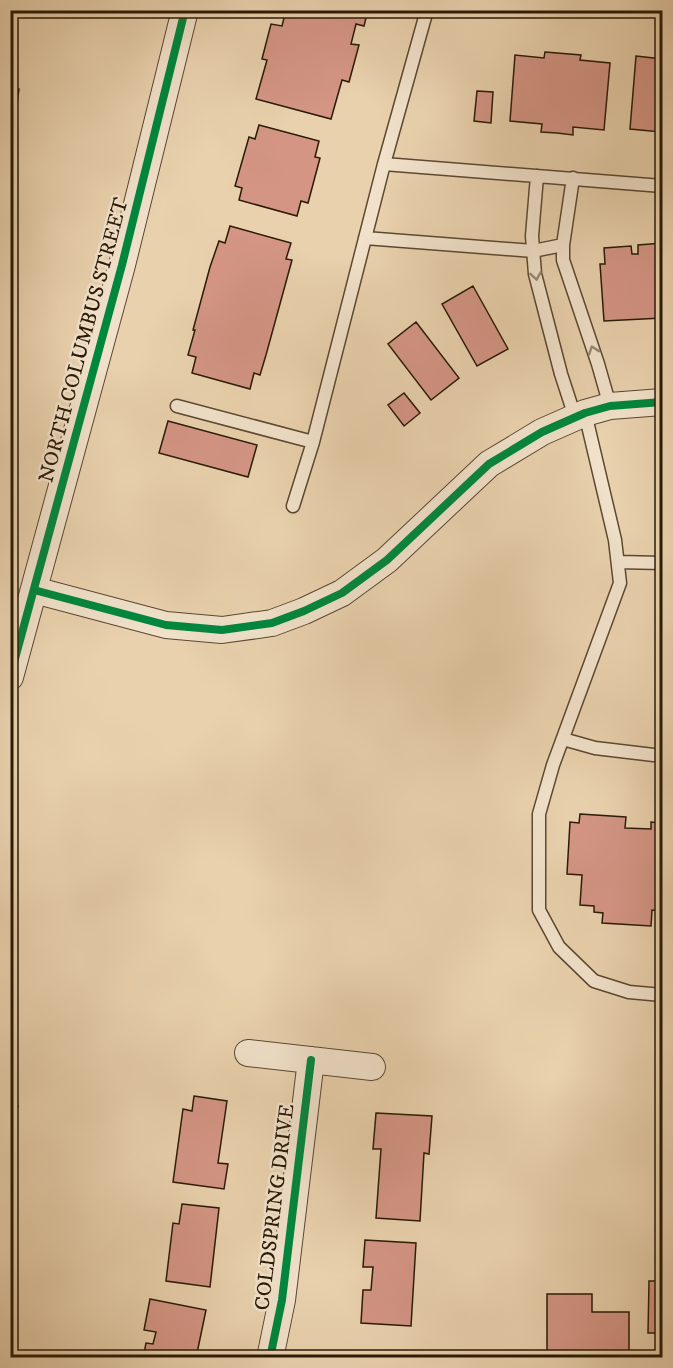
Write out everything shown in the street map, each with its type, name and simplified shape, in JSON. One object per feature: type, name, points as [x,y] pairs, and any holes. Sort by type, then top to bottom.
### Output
[{"type":"street","name":"NORTH COLUMBUS STREET","points":[[10,677],[119,276],[185,10]]},
{"type":"street","points":[[34,590],[166,625],[222,630],[272,623],[342,593],[387,560],[489,464],[542,432],[580,415],[610,406],[663,402]]},
{"type":"street","points":[[248,1053],[372,1067]]},
{"type":"street","name":"COLDSPRING DRIVE","points":[[270,1358],[282,1300],[311,1060]]},
{"type":"lane","points":[[293,506],[313,442],[384,164],[427,10]]},
{"type":"lane","points":[[384,164],[663,186]]},
{"type":"lane","points":[[537,176],[532,236],[535,274],[561,374],[580,415],[615,540],[620,583],[553,765],[539,814],[539,910],[559,947],[594,981],[629,992],[663,995]]},
{"type":"lane","points":[[573,178],[563,245],[563,260],[610,406]]},
{"type":"lane","points":[[365,238],[533,252],[563,245]]},
{"type":"lane","points":[[177,406],[313,442]]},
{"type":"lane","points":[[618,562],[663,562]]},
{"type":"lane","points":[[563,739],[595,748],[663,756]]},
{"type":"building","points":[[286,10],[368,10],[364,26],[356,24],[351,44],[359,45],[349,82],[342,80],[331,119],[256,99],[267,60],[262,59],[271,24],[282,26]]},
{"type":"building","points":[[545,52],[581,55],[580,60],[610,63],[604,130],[573,127],[573,135],[541,132],[542,124],[510,121],[515,55],[544,58]]},
{"type":"building","points":[[636,56],[662,59],[661,132],[630,129]]},
{"type":"building","points":[[10,87],[19,89],[11,148],[10,148]]},
{"type":"building","points":[[477,91],[493,92],[491,123],[474,121]]},
{"type":"building","points":[[259,125],[319,141],[315,157],[320,158],[308,203],[301,201],[297,216],[239,200],[242,188],[235,186],[249,137],[255,139]]},
{"type":"building","points":[[230,226],[291,243],[286,259],[292,260],[266,355],[260,375],[254,373],[250,389],[192,373],[196,357],[188,355],[210,267],[219,241],[225,243]]},
{"type":"building","points":[[662,243],[662,318],[604,321],[600,264],[605,264],[604,248],[631,246],[632,254],[638,254],[638,245]]},
{"type":"building","points":[[473,286],[508,349],[477,366],[442,304]]},
{"type":"building","points":[[416,322],[459,378],[431,400],[388,344]]},
{"type":"building","points":[[404,393],[420,413],[404,426],[388,405]]},
{"type":"building","points":[[168,421],[257,445],[248,477],[159,453]]},
{"type":"building","points":[[580,814],[626,817],[625,828],[651,829],[651,822],[662,823],[662,911],[652,910],[651,926],[602,923],[603,913],[594,912],[594,906],[580,905],[582,875],[567,874],[570,822],[579,823]]},
{"type":"building","points":[[194,1096],[227,1101],[218,1163],[228,1164],[224,1189],[173,1182],[183,1109],[192,1111]]},
{"type":"building","points":[[10,1105],[18,1106],[10,1136]]},
{"type":"building","points":[[376,1113],[432,1116],[429,1154],[424,1153],[420,1221],[376,1218],[381,1149],[373,1149]]},
{"type":"building","points":[[182,1204],[219,1208],[210,1287],[166,1281],[173,1223],[179,1224]]},
{"type":"building","points":[[365,1240],[416,1243],[411,1326],[361,1323],[363,1290],[371,1290],[373,1267],[363,1267]]},
{"type":"building","points":[[649,1281],[662,1281],[662,1333],[648,1333]]},
{"type":"building","points":[[547,1294],[592,1294],[592,1312],[629,1312],[629,1358],[567,1358],[567,1355],[547,1355]]},
{"type":"building","points":[[150,1299],[206,1310],[196,1358],[143,1358],[146,1343],[153,1344],[156,1332],[144,1330]]},
{"type":"cycle path","points":[[10,677],[122,265],[185,10]]},
{"type":"cycle path","points":[[34,590],[166,625],[222,630],[272,623],[342,593],[387,560],[489,464],[542,432],[585,413],[610,406],[662,402]]},
{"type":"cycle path","points":[[270,1358],[282,1300],[311,1060]]}]
